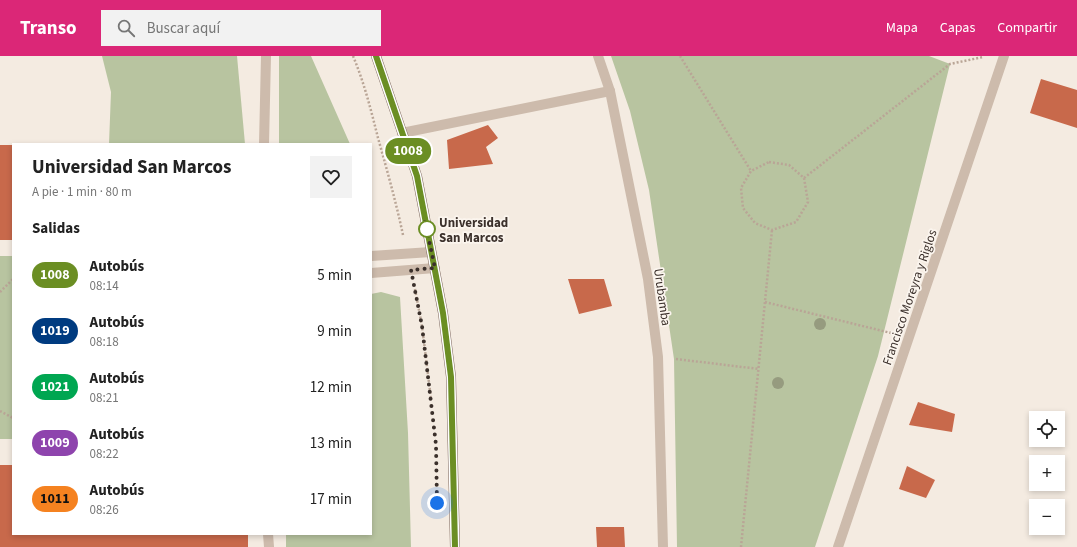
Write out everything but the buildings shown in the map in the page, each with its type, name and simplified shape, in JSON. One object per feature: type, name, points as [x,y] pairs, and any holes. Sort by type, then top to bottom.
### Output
[{"type":"main road","points":[[376,56],[417,176],[443,313],[451,377],[455,547]]},
{"type":"street","points":[[264,143],[266,56]]},
{"type":"street","name":"Urubamba","points":[[598,56],[610,90],[648,279],[658,357],[662,547]]},
{"type":"street","name":"Francisco Moreyra y Riglos","points":[[838,547],[1004,56]]},
{"type":"street","points":[[402,133],[610,90]]},
{"type":"street","points":[[372,256],[431,252]]},
{"type":"street","points":[[372,273],[435,268]]},
{"type":"street","points":[[268,535],[269,547]]},
{"type":"path","points":[[352,56],[358,68],[377,132],[396,204],[407,254]]},
{"type":"path","points":[[680,56],[751,171]]},
{"type":"path","points":[[804,178],[950,64],[990,56]]},
{"type":"path","points":[[769,162],[789,165],[804,178],[808,202],[796,222],[772,230],[755,223],[743,208],[741,188],[751,171],[769,162]]},
{"type":"path","points":[[741,547],[772,230]]},
{"type":"path","points":[[411,270],[422,326],[431,403]]},
{"type":"path","points":[[0,292],[12,280]]},
{"type":"path","points":[[765,302],[909,338]]},
{"type":"path","points":[[658,357],[759,369]]},
{"type":"path","points":[[0,411],[12,417]]},
{"type":"green space","points":[[102,56],[237,56],[245,143],[109,143],[111,92]]},
{"type":"green space","points":[[279,56],[311,56],[350,143],[279,143]]},
{"type":"green space","points":[[611,56],[929,56],[950,64],[878,356],[815,547],[677,547],[674,359],[649,190],[630,111]]},
{"type":"green space","points":[[0,256],[12,256],[12,439],[0,439]]},
{"type":"green space","points":[[381,292],[400,297],[408,433],[411,547],[286,547],[286,535],[372,535],[372,294]]},
{"type":"bus line","name":"1008","points":[[376,56],[417,176],[443,313],[451,377],[455,547]]},
{"type":"place","name":"Universidad San Marcos","points":[[427,229]]},
{"type":"route","points":[[427,229],[425,222],[435,268],[411,270],[422,326],[436,445],[437,503]]}]
